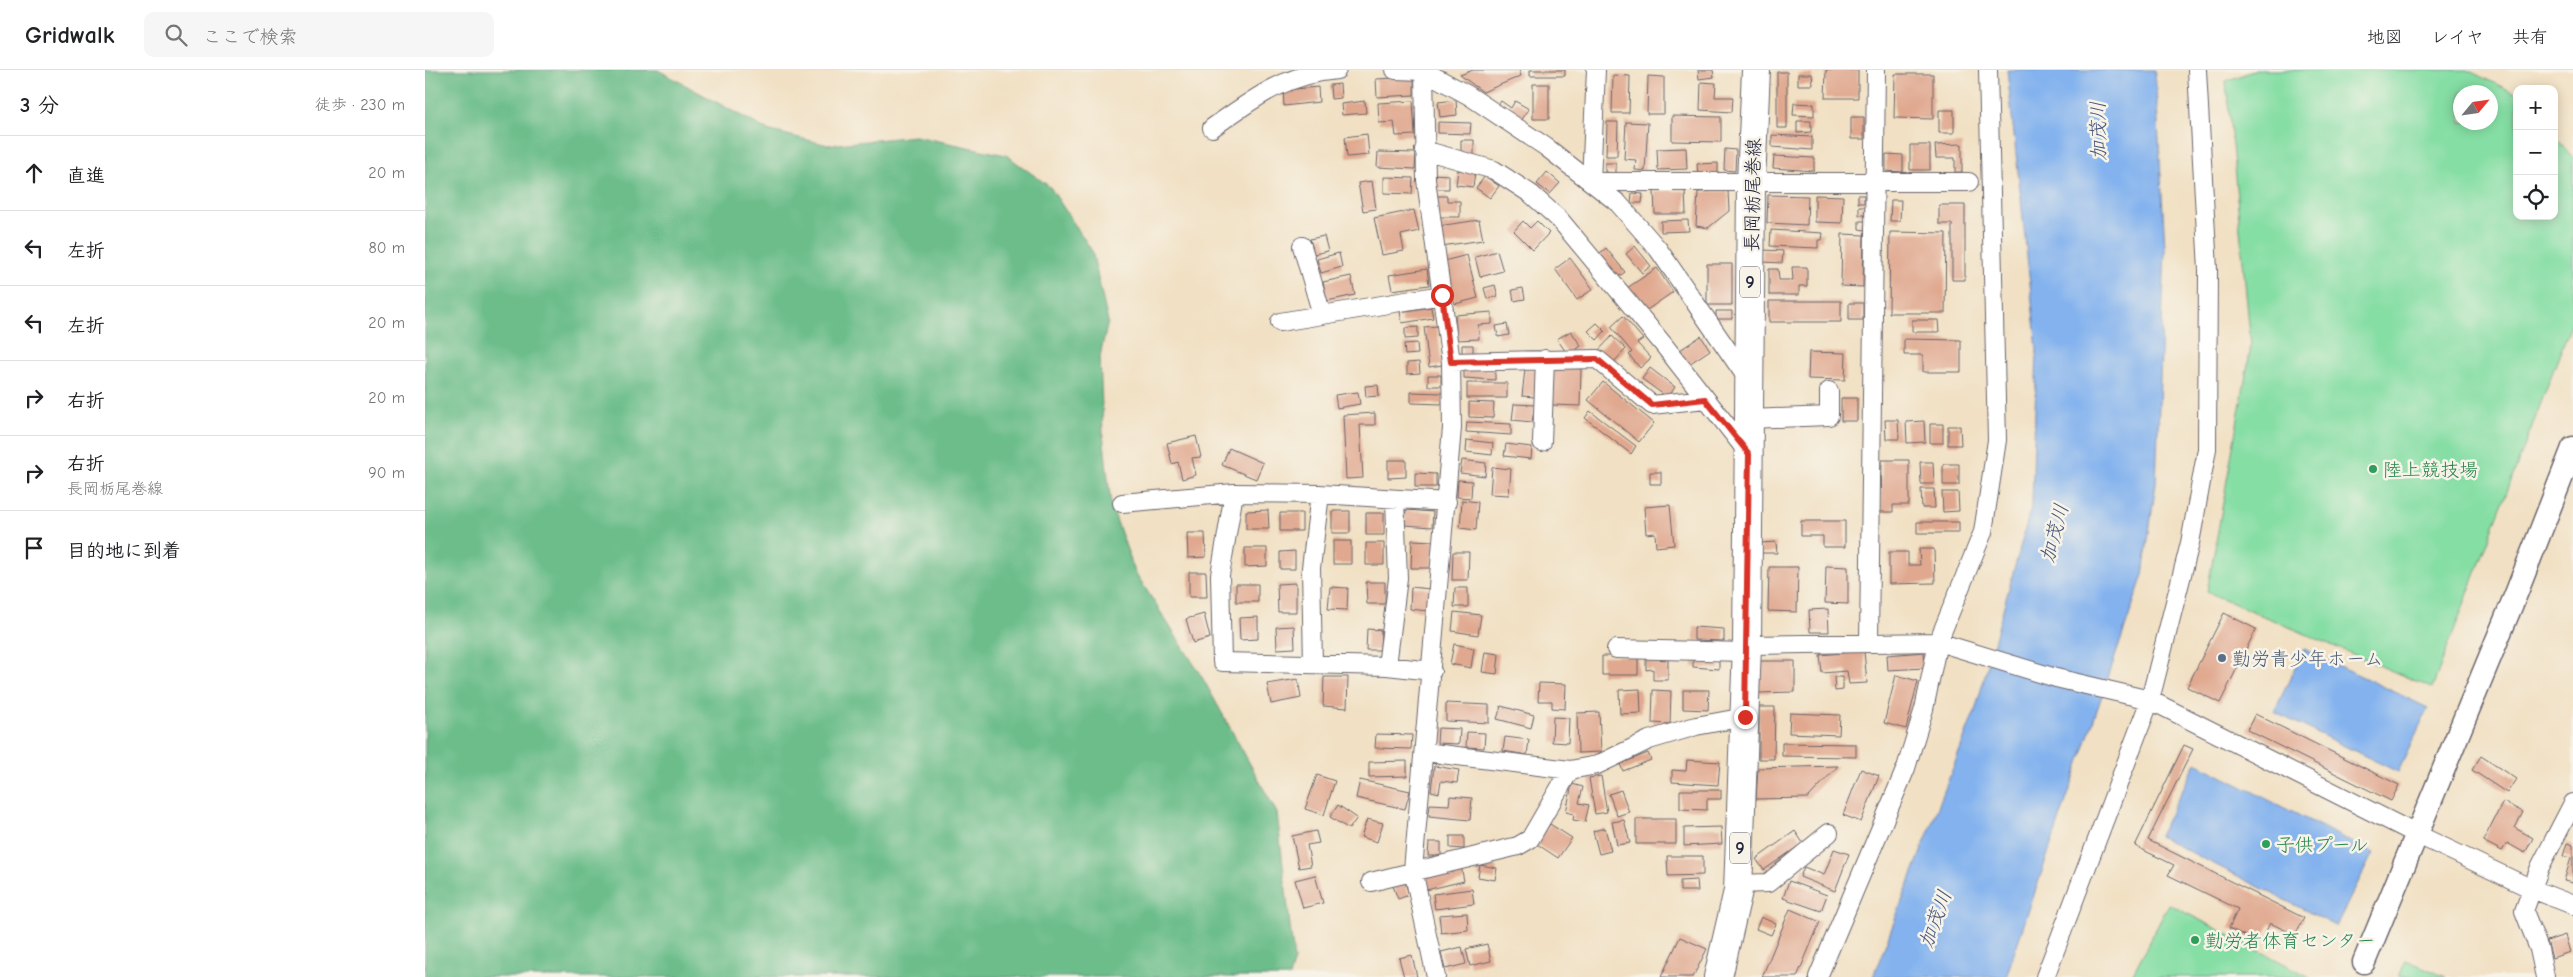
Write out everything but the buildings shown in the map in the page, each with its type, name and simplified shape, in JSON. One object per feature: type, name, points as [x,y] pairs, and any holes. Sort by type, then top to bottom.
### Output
[{"type":"main road","name":"長岡栃尾巻線","points":[[1717,977],[1726,950],[1738,884],[1747,649],[1751,182],[1756,70]]},
{"type":"street","points":[[1212,128],[1248,102],[1280,83],[1316,72],[1337,70]]},
{"type":"street","points":[[1395,70],[1424,71],[1468,96],[1546,147],[1618,203],[1658,249],[1750,381]]},
{"type":"street","points":[[1591,182],[1595,70]]},
{"type":"street","points":[[1869,642],[1873,182],[1876,70]]},
{"type":"street","points":[[1818,977],[1906,768],[1924,709],[1938,642],[1983,532],[1997,440],[1987,70]]},
{"type":"street","points":[[2045,977],[2150,700],[2190,543],[2207,449],[2208,270],[2197,70]]},
{"type":"street","points":[[1424,71],[1424,150],[1429,210],[1451,362],[1452,428],[1425,752],[1413,870],[1436,977]]},
{"type":"street","points":[[1424,150],[1494,170],[1531,194],[1566,228],[1663,344],[1749,454]]},
{"type":"street","points":[[1591,182],[1969,182]]},
{"type":"street","points":[[1302,246],[1322,315]]},
{"type":"street","points":[[1280,322],[1442,295]]},
{"type":"street","points":[[1542,442],[1545,359]]},
{"type":"street","points":[[1451,362],[1597,359],[1652,405],[1705,399]]},
{"type":"street","points":[[1749,419],[1829,416],[1829,392]]},
{"type":"street","points":[[2364,962],[2516,594],[2573,448]]},
{"type":"street","points":[[1122,503],[1234,493],[1319,494],[1447,502]]},
{"type":"street","points":[[1234,493],[1220,575],[1222,662],[1387,666],[1432,671]]},
{"type":"street","points":[[1313,664],[1311,568],[1319,494]]},
{"type":"street","points":[[1387,666],[1398,578],[1395,500]]},
{"type":"street","points":[[1617,649],[1747,649],[1869,642],[1938,642],[2056,678],[2150,700],[2416,834],[2532,889],[2573,905]]},
{"type":"street","points":[[1425,752],[1570,770],[1597,766],[1649,740],[1745,717]]},
{"type":"street","points":[[1371,882],[1413,870],[1518,846],[1530,840],[1570,770]]},
{"type":"street","points":[[2545,977],[2539,949],[2525,911],[2540,867],[2573,803]]},
{"type":"street","points":[[1738,884],[1768,883],[1829,833]]},
{"type":"green space","points":[[425,70],[658,70],[767,130],[828,145],[915,136],[1006,155],[1050,187],[1092,251],[1108,322],[1100,356],[1103,434],[1111,505],[1135,572],[1202,677],[1277,813],[1294,960],[1289,977],[425,977]]},
{"type":"green space","name":"陸上競技場","points":[[2256,70],[2467,70],[2513,92],[2513,220],[2558,220],[2558,140],[2573,158],[2573,319],[2432,688],[2207,592],[2251,346],[2226,81]]},
{"type":"green space","name":"勤労者体育センター","points":[[2169,904],[2310,977],[2131,977]]},
{"type":"green space","points":[[2406,960],[2446,977],[2399,977]]},
{"type":"water","name":"加茂川","points":[[2007,70],[2155,70],[2165,248],[2156,483],[2143,575],[2006,977],[1873,977],[1976,708],[2032,504],[2037,349]]},
{"type":"water","points":[[2304,649],[2428,708],[2398,772],[2274,712]]},
{"type":"water","name":"子供プール","points":[[2196,763],[2373,853],[2336,926],[2159,836]]},
{"type":"place","name":"陸上競技場","points":[[2373,469]]},
{"type":"place","name":"勤労青少年ホーム","points":[[2222,658]]},
{"type":"place","name":"子供プール","points":[[2266,844]]},
{"type":"place","name":"勤労者体育センター","points":[[2195,940]]},
{"type":"route","points":[[1442,295],[1451,362],[1597,359],[1652,405],[1705,399],[1749,454],[1745,717]]}]
